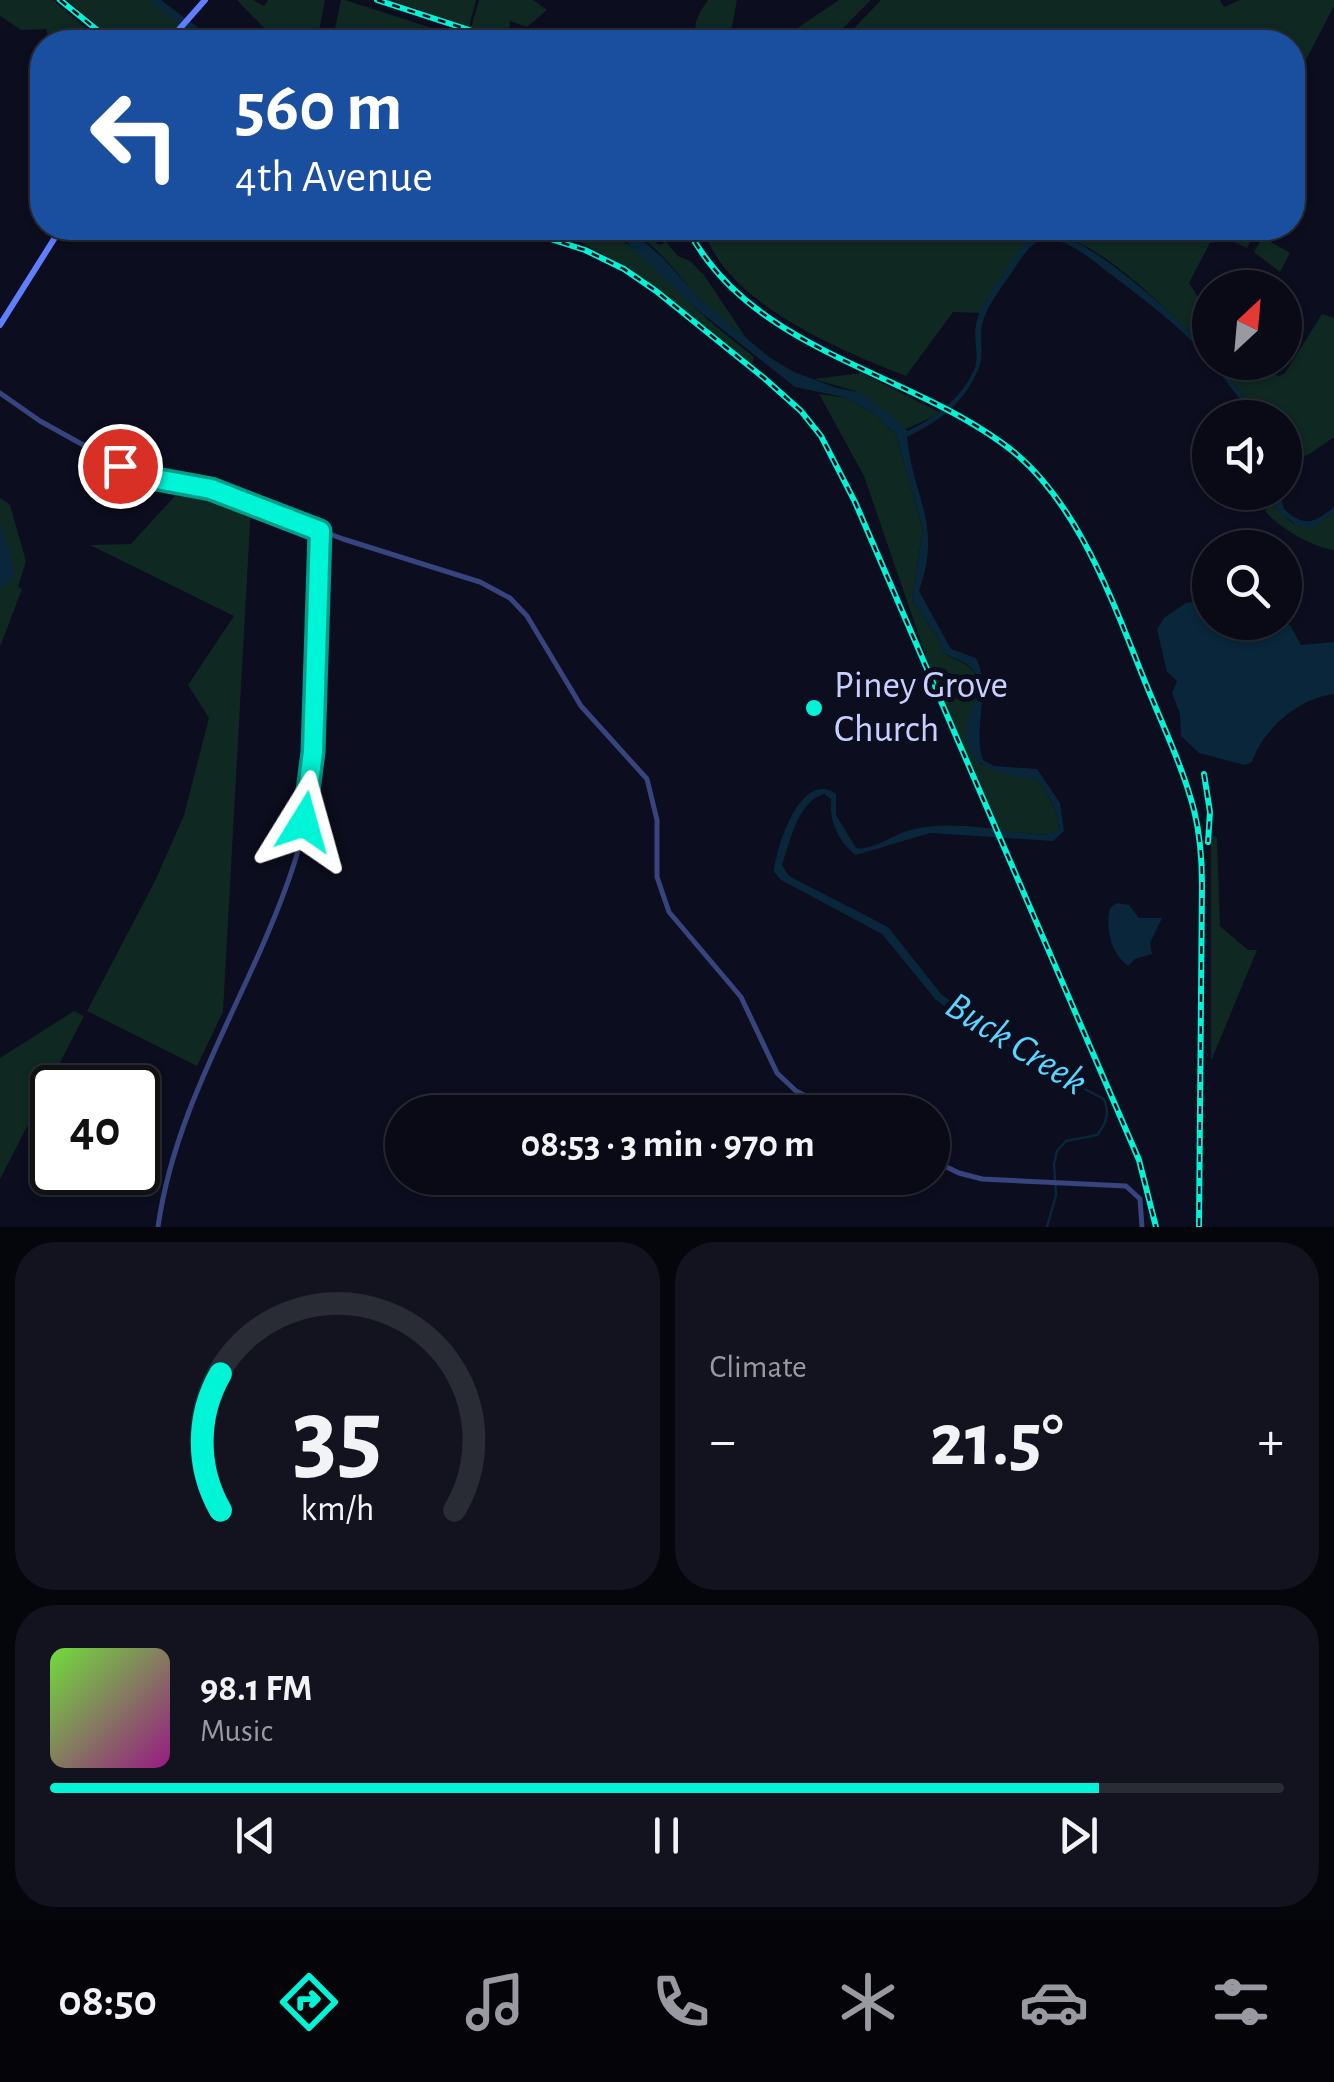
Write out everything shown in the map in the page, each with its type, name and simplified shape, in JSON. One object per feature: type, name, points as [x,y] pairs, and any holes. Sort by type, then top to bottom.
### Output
[{"type":"main road","points":[[179,30],[205,0]]},
{"type":"main road","points":[[0,325],[53,240]]},
{"type":"street","points":[[0,393],[40,421],[129,471],[211,489],[320,531],[493,588],[510,598],[526,616],[581,706],[634,762],[650,786],[658,820],[657,877],[669,912],[741,997],[780,1077],[804,1095]]},
{"type":"street","points":[[158,1227],[178,1137],[278,908],[299,846],[313,752],[320,531]]},
{"type":"street","points":[[950,1168],[973,1178],[1066,1180],[1132,1188],[1140,1199],[1142,1227]]},
{"type":"green space","points":[[0,0],[53,0],[88,30],[21,30],[0,16]]},
{"type":"green space","points":[[67,0],[150,0],[188,30],[147,28],[103,30]]},
{"type":"green space","points":[[237,0],[253,0],[264,6],[268,0],[325,0],[319,30],[266,30]]},
{"type":"green space","points":[[341,0],[345,0],[438,30],[335,30]]},
{"type":"green space","points":[[391,0],[476,0],[469,27]]},
{"type":"green space","points":[[479,0],[533,0],[547,10],[527,27],[510,21],[509,30],[471,28]]},
{"type":"green space","points":[[708,0],[737,0],[730,30],[695,30]]},
{"type":"green space","points":[[839,0],[871,0],[841,30],[795,30]]},
{"type":"green space","points":[[881,0],[1220,0],[1224,7],[1240,0],[1334,0],[1305,62],[1305,30],[852,30]]},
{"type":"green space","points":[[577,240],[620,240],[627,244],[701,314],[754,357],[752,364],[635,272]]},
{"type":"green space","points":[[644,240],[659,245],[666,242],[678,256],[690,261],[704,275],[746,338],[703,302]]},
{"type":"green space","points":[[708,240],[1029,240],[980,313],[953,312],[906,376],[805,330],[736,281]]},
{"type":"green space","points":[[1070,240],[1229,240],[1210,243],[1196,270],[1192,270],[1189,283],[1192,334],[1100,255]]},
{"type":"green space","points":[[1229,240],[1251,240],[1247,248]]},
{"type":"green space","points":[[1261,240],[1290,253],[1277,270],[1254,252]]},
{"type":"green space","points":[[1322,314],[1334,318],[1334,437],[1302,456],[1302,400],[1247,400],[1231,380],[1302,380],[1302,346]]},
{"type":"green space","points":[[862,373],[941,413],[904,430],[858,392],[814,379]]},
{"type":"green space","points":[[819,394],[848,398],[873,413],[896,435],[923,529],[912,600],[938,638],[943,653],[968,667],[979,681],[930,668],[864,476]]},
{"type":"green space","points":[[185,485],[251,506],[223,1012],[197,1066],[87,1011],[156,879],[184,815],[209,718],[188,685],[234,616],[90,545],[131,544]]},
{"type":"green space","points":[[0,498],[10,505],[26,561],[18,587],[22,589],[0,647]]},
{"type":"green space","points":[[1281,510],[1290,521],[1305,526],[1334,512],[1334,550],[1306,541],[1302,530],[1288,530],[1265,511]]},
{"type":"green space","points":[[932,673],[978,685],[974,703],[980,764],[1037,780],[1055,810],[1058,830],[1048,835],[1001,831]]},
{"type":"green space","points":[[1211,834],[1217,838],[1220,926],[1248,950],[1257,950],[1211,1061]]},
{"type":"green space","points":[[74,1011],[84,1016],[59,1065],[30,1065],[30,1121],[0,1179],[0,1058]]},
{"type":"water","points":[[150,0],[161,0],[201,30],[187,30]]},
{"type":"water","points":[[624,240],[642,240],[703,302],[769,357],[794,372],[858,392],[907,431],[946,407],[962,390],[976,365],[976,324],[984,303],[1021,248],[1029,240],[1043,240],[1021,258],[986,312],[980,365],[965,393],[940,418],[907,437],[927,529],[926,567],[919,591],[951,649],[976,658],[982,683],[983,760],[994,766],[1037,769],[1060,803],[1064,831],[1053,841],[930,833],[856,855],[840,837],[833,823],[831,799],[824,794],[801,813],[782,865],[789,876],[888,927],[941,994],[974,1018],[969,1024],[936,1000],[882,934],[781,880],[774,872],[793,814],[812,792],[823,789],[836,794],[836,815],[856,848],[924,827],[959,826],[1047,835],[1058,829],[1055,809],[1037,780],[991,769],[973,756],[968,746],[966,729],[977,679],[969,666],[943,653],[938,638],[912,600],[923,529],[896,435],[873,413],[848,398],[795,387],[694,307]]},
{"type":"water","points":[[1056,240],[1081,245],[1131,279],[1192,334],[1192,342],[1164,316],[1077,250]]},
{"type":"water","points":[[1225,380],[1231,380],[1247,400],[1241,400]]},
{"type":"water","points":[[1334,507],[1334,512],[1313,528],[1296,525],[1277,510],[1309,521]]},
{"type":"water","points":[[0,523],[15,577],[0,588]]},
{"type":"water","points":[[1192,602],[1192,640],[1298,640],[1301,645],[1334,642],[1334,694],[1308,702],[1284,717],[1265,738],[1252,762],[1245,765],[1199,753],[1181,736],[1180,714],[1172,693],[1177,681],[1167,672],[1157,629],[1164,618]]},
{"type":"water","points":[[1117,903],[1129,905],[1139,918],[1162,918],[1150,943],[1152,954],[1135,959],[1128,966],[1117,955],[1109,932],[1110,908]]},
{"type":"waterway","name":"Buck Creek","points":[[970,1020],[1044,1068],[1104,1099],[1106,1118],[1097,1135],[1066,1141],[1057,1151],[1056,1195],[1047,1227]]},
{"type":"railway","points":[[60,0],[97,30]]},
{"type":"railway","points":[[377,0],[469,30]]},
{"type":"railway","points":[[554,240],[624,269],[656,291],[764,378],[801,411],[821,436],[855,502],[1139,1160],[1156,1227]]},
{"type":"railway","points":[[695,240],[714,269],[748,302],[787,330],[962,417],[1002,443],[1029,465],[1052,492],[1091,555],[1179,764],[1198,828],[1202,885],[1199,1227]]},
{"type":"railway","points":[[1204,774],[1210,812],[1208,842]]},
{"type":"place","name":"Piney Grove Church","points":[[814,708]]},
{"type":"route","points":[[120,466],[151,478],[211,489],[320,531],[313,752],[304,822]]}]
